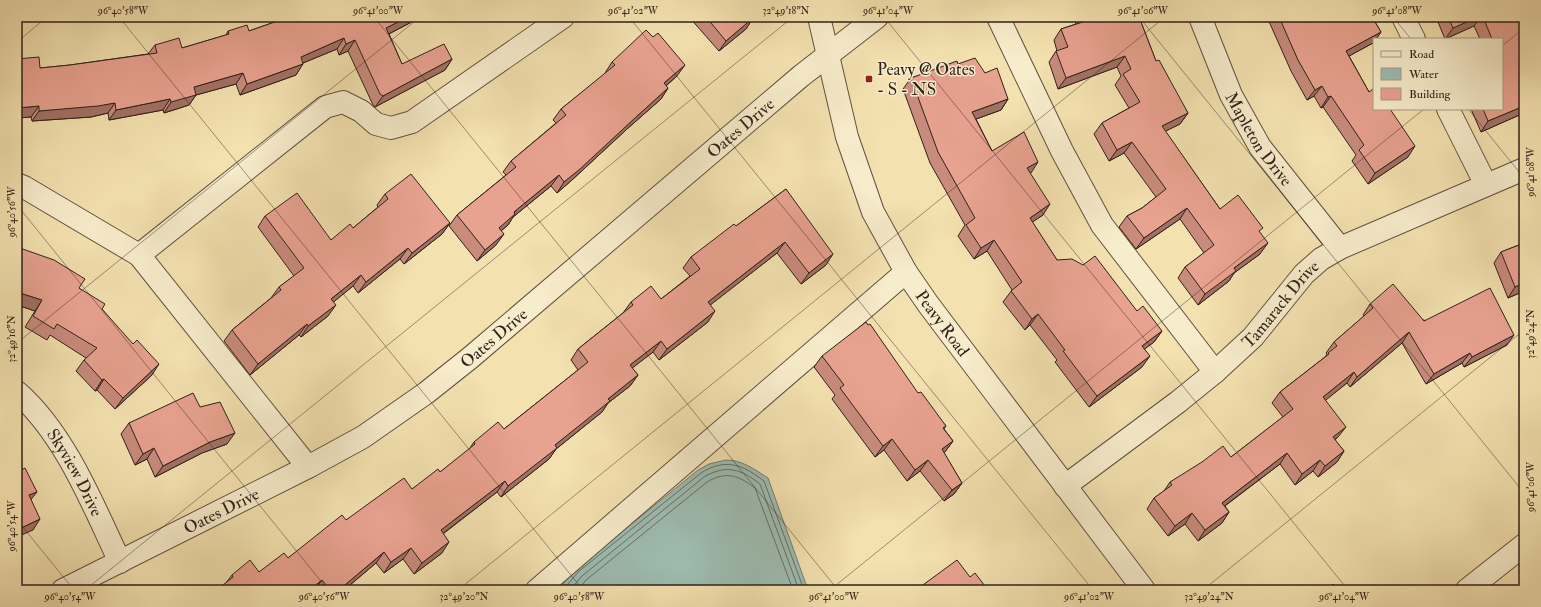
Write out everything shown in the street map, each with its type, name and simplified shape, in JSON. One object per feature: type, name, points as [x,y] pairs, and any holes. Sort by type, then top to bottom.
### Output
[{"type":"street","points":[[139,255],[325,107],[343,102],[361,111],[376,124],[391,128],[412,122],[563,17]]},
{"type":"street","name":"Peavy Road","points":[[820,17],[848,137],[873,212],[906,272],[928,304],[1144,590]]},
{"type":"street","name":"Oates Drive","points":[[63,590],[308,467],[363,437],[426,393],[470,358],[801,76],[877,17]]},
{"type":"street","points":[[998,17],[1062,151],[1102,225],[1215,372]]},
{"type":"street","name":"Mapleton Drive","points":[[1200,17],[1231,95],[1260,147],[1340,248]]},
{"type":"street","points":[[1403,17],[1414,38]]},
{"type":"street","points":[[1448,110],[1486,185]]},
{"type":"street","name":"Tamarack Drive","points":[[1065,486],[1178,402],[1215,372],[1253,337],[1304,274],[1321,259],[1340,248],[1524,169]]},
{"type":"street","points":[[17,184],[24,186],[139,255],[308,467]]},
{"type":"street","points":[[537,590],[906,272]]},
{"type":"street","name":"Skyview Drive","points":[[19,396],[50,429],[73,466],[120,562]]},
{"type":"street","points":[[1467,590],[1524,545]]},
{"type":"water","points":[[726,460],[743,463],[768,478],[808,590],[558,590],[575,570],[698,470],[709,464]]},
{"type":"building","points":[[289,17],[408,17],[386,28],[402,64],[444,44],[452,59],[383,96],[380,94],[355,40],[346,44],[344,38],[301,57],[303,64],[247,84],[243,73],[194,87],[196,95],[171,102],[170,99],[116,110],[115,103],[98,106],[39,111],[39,106],[18,108],[17,59],[39,57],[40,68],[157,53],[155,45],[179,38],[182,48],[229,34],[228,31],[247,25],[249,31]]},
{"type":"building","points":[[706,17],[753,17],[753,18],[726,41]]},
{"type":"building","points":[[1085,17],[1139,17],[1156,61],[1159,60],[1188,113],[1162,126],[1220,209],[1238,195],[1263,228],[1259,231],[1268,243],[1234,268],[1236,271],[1205,294],[1185,267],[1214,245],[1187,208],[1144,238],[1127,216],[1142,208],[1166,189],[1132,142],[1117,150],[1102,123],[1140,102],[1123,74],[1131,69],[1125,56],[1066,78],[1056,51],[1068,47],[1061,29],[1086,21]]},
{"type":"building","points":[[1279,17],[1372,17],[1381,32],[1346,51],[1369,92],[1373,89],[1373,110],[1391,110],[1415,146],[1375,173],[1359,150],[1364,145],[1331,96],[1328,97],[1322,86],[1315,90],[1298,60]]},
{"type":"building","points":[[1448,17],[1478,17],[1453,28]]},
{"type":"building","points":[[1483,17],[1524,17],[1524,106],[1488,121],[1483,110],[1503,110],[1503,38],[1492,38]]},
{"type":"building","points":[[646,30],[653,37],[658,33],[685,65],[664,83],[668,88],[580,169],[564,182],[559,175],[514,212],[515,214],[499,228],[504,234],[485,250],[457,215],[516,167],[511,161],[566,115],[561,109],[615,65],[612,62]]},
{"type":"building","points":[[975,58],[985,73],[997,68],[1008,99],[972,112],[992,151],[1024,132],[1038,162],[1027,168],[1050,204],[1030,218],[1057,260],[1072,259],[1083,265],[1095,256],[1137,311],[1143,306],[1162,331],[1142,346],[1150,356],[1097,396],[1063,351],[1065,350],[1038,314],[1032,319],[1011,291],[1022,282],[994,240],[981,248],[966,225],[975,218],[938,152],[911,78],[957,61],[958,64]]},
{"type":"building","points":[[411,174],[450,223],[412,253],[408,248],[366,282],[361,275],[331,299],[336,305],[308,326],[307,324],[258,364],[232,330],[281,290],[279,287],[304,268],[265,216],[297,193],[331,240],[350,224],[353,228],[388,199],[385,194]]},
{"type":"building","points":[[786,189],[833,254],[809,273],[785,242],[708,302],[715,311],[667,349],[661,341],[630,365],[638,375],[608,399],[610,401],[555,445],[557,448],[508,486],[505,481],[441,530],[449,542],[422,563],[411,548],[391,562],[384,552],[339,590],[330,590],[322,580],[309,590],[217,590],[250,560],[259,572],[284,553],[288,558],[342,515],[346,520],[404,478],[412,489],[438,469],[440,472],[475,444],[474,442],[498,422],[504,429],[588,362],[578,349],[633,305],[631,302],[651,286],[661,299],[700,269],[691,257],[734,224],[736,226]]},
{"type":"building","points":[[1524,243],[1524,283],[1515,287],[1501,252]]},
{"type":"building","points":[[17,247],[54,260],[85,279],[79,288],[105,304],[102,309],[133,344],[137,340],[159,364],[123,398],[104,379],[102,380],[84,360],[97,348],[57,324],[54,329],[33,316],[42,300],[17,292]]},
{"type":"building","points":[[1393,284],[1424,321],[1490,288],[1514,335],[1472,357],[1470,353],[1434,374],[1409,332],[1357,377],[1354,372],[1323,397],[1346,427],[1333,437],[1344,451],[1325,466],[1320,460],[1302,474],[1287,453],[1222,503],[1229,512],[1205,530],[1192,513],[1175,526],[1154,498],[1172,485],[1170,482],[1202,462],[1223,446],[1231,457],[1293,409],[1280,392],[1329,354],[1328,353],[1337,346],[1334,342],[1373,308],[1370,304]]},
{"type":"building","points":[[866,322],[868,325],[870,324],[918,393],[921,392],[946,426],[943,428],[953,441],[942,449],[962,483],[952,490],[928,460],[915,470],[892,439],[883,446],[840,388],[844,385],[822,356]]},
{"type":"building","points":[[193,393],[200,407],[220,402],[235,433],[210,442],[163,466],[154,448],[143,454],[129,423]]},
{"type":"building","points":[[25,468],[37,492],[29,495],[40,519],[17,530],[17,472]]},
{"type":"building","points":[[957,560],[970,577],[975,573],[988,590],[916,590]]},
{"type":"building","points":[[1333,584],[1338,590],[1326,590]]},
{"type":"place","name":"Peavy @ Oates - S - NS","points":[[869,79]]}]
